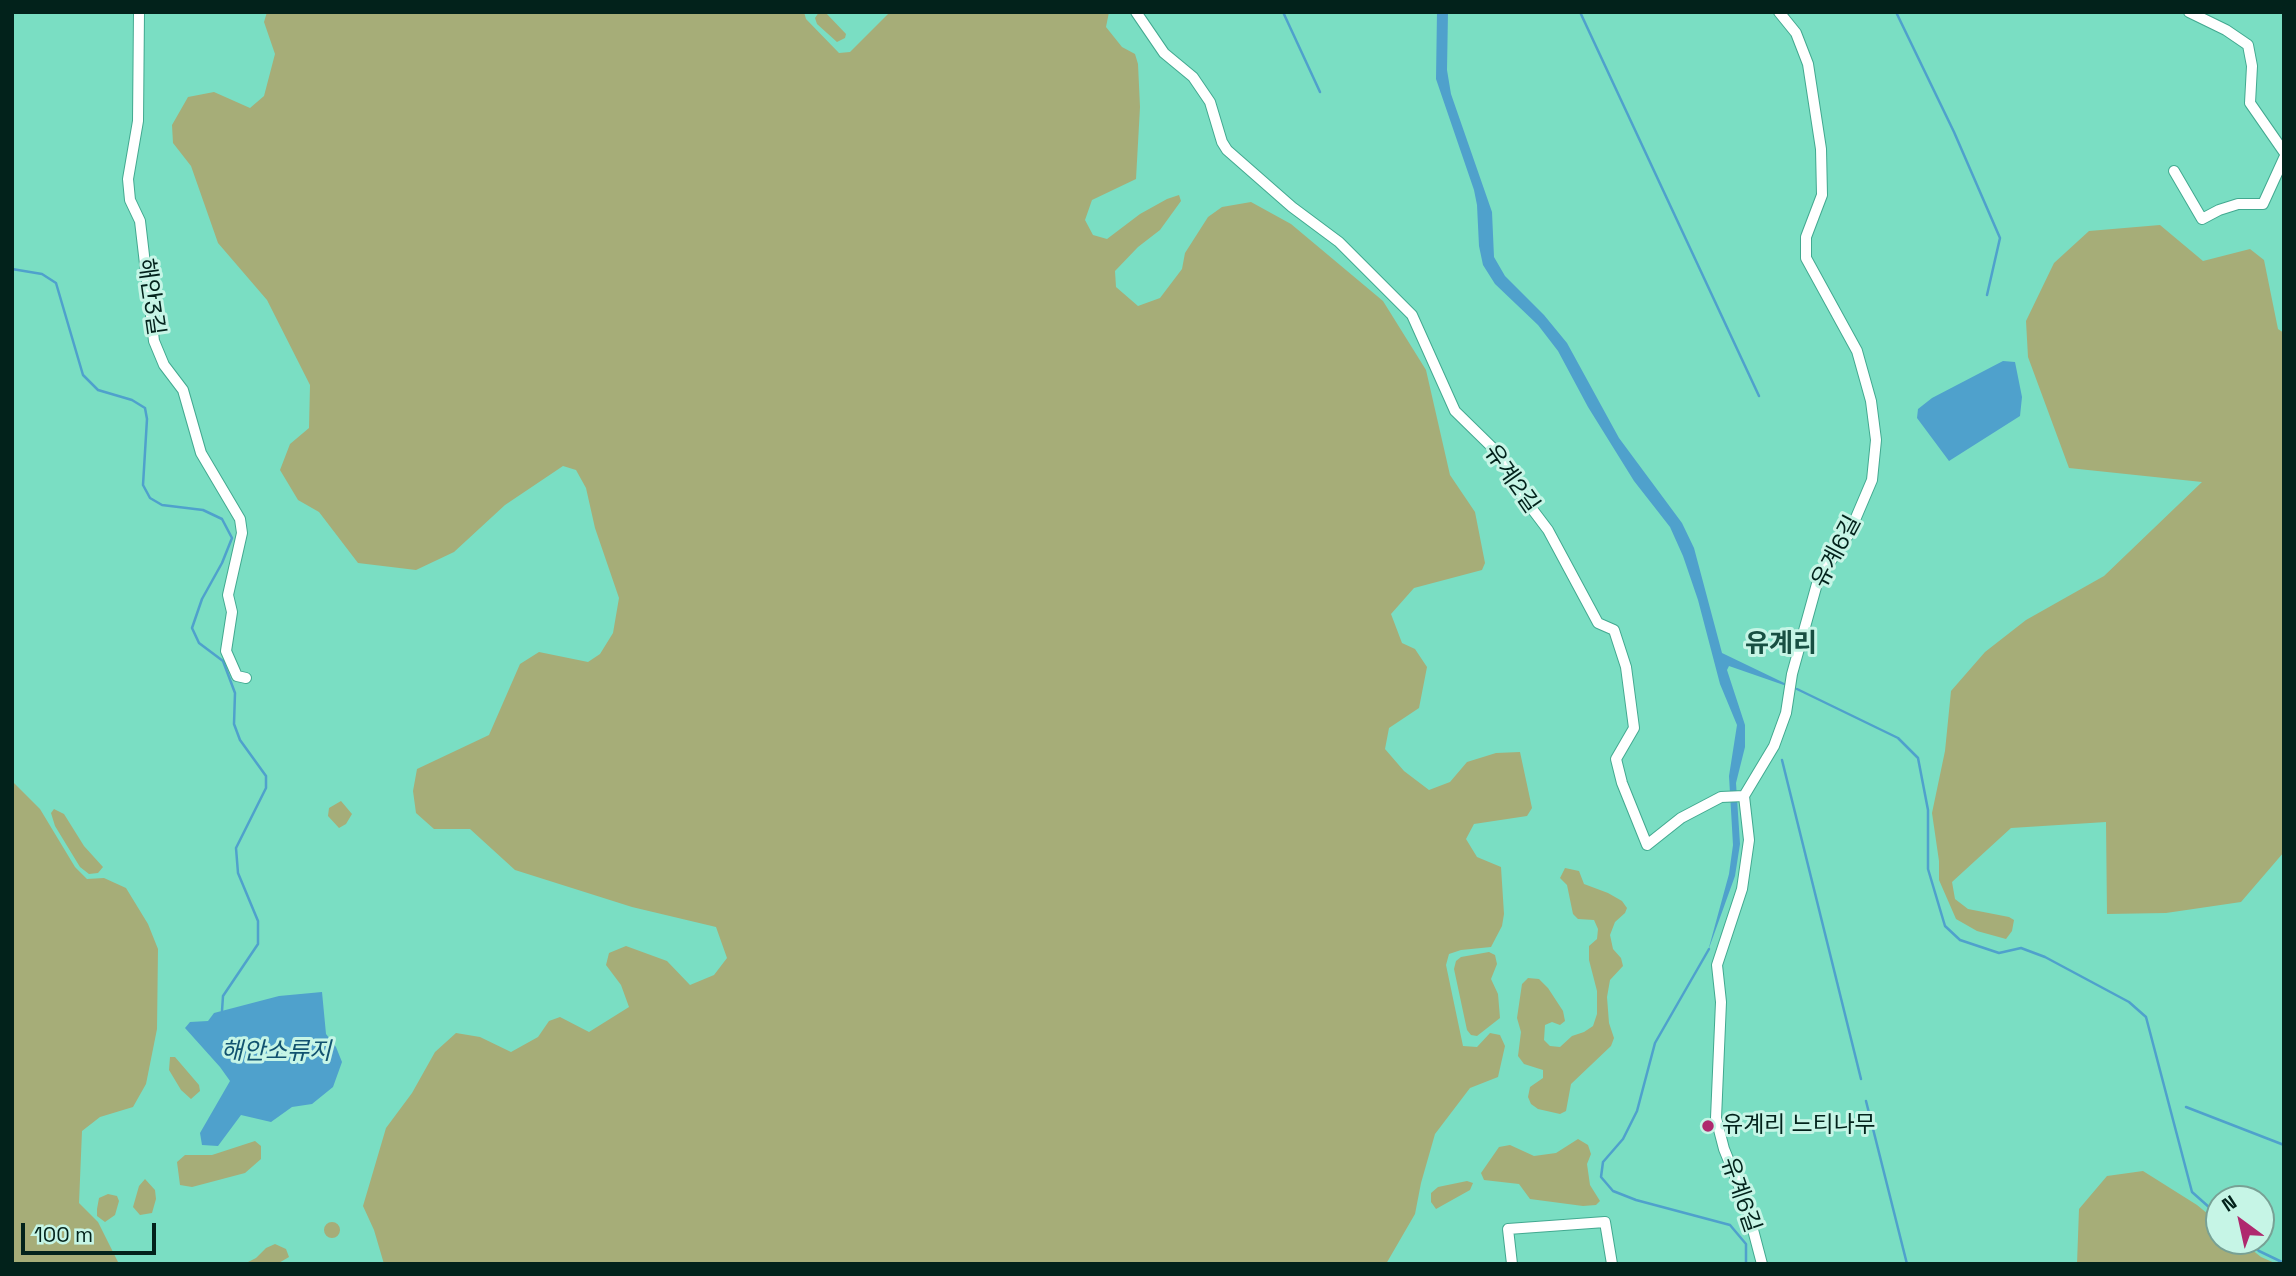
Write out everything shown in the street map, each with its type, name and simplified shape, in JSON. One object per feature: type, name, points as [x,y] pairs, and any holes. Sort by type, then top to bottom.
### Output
[{"type":"street","name":"해안3길","points":[[139,12],[138,121],[128,179],[130,200],[140,222],[154,341],[164,365],[183,390],[201,453],[240,519],[242,533],[228,595],[232,612],[226,651],[237,676],[246,678]]},
{"type":"street","name":"유계2길","points":[[1136,12],[1164,53],[1194,77],[1210,102],[1227,150],[1292,207],[1339,242],[1412,315],[1455,411],[1502,457],[1517,489],[1548,530],[1598,623],[1614,630],[1626,667],[1634,728],[1616,759],[1622,783],[1647,845],[1681,818],[1721,797],[1744,796]]},
{"type":"street","name":"유계6길","points":[[1762,1264],[1746,1203],[1724,1149],[1716,1118],[1721,1002],[1717,965],[1742,889],[1749,840],[1744,796],[1774,746],[1786,713],[1792,674],[1818,580],[1849,534],[1872,481],[1876,440],[1871,401],[1857,351],[1806,258],[1806,237],[1822,195],[1821,149],[1808,64],[1796,33],[1779,12]]},
{"type":"street","points":[[2189,12],[2226,30],[2248,45],[2252,66],[2250,103],[2284,152]]},
{"type":"street","points":[[2174,171],[2202,219],[2238,204],[2263,204],[2284,158]]},
{"type":"street","points":[[1512,1264],[1508,1229],[1605,1222],[1612,1264]]},
{"type":"green space","points":[[267,12],[804,12],[806,19],[839,53],[850,52],[890,12],[1109,12],[1106,27],[1122,47],[1135,54],[1138,64],[1140,107],[1136,179],[1092,200],[1085,220],[1093,235],[1107,239],[1140,214],[1167,199],[1179,195],[1181,201],[1160,230],[1138,247],[1115,271],[1116,287],[1138,306],[1160,298],[1182,269],[1185,253],[1208,217],[1222,207],[1251,202],[1291,224],[1383,301],[1426,370],[1450,475],[1475,512],[1485,563],[1482,570],[1414,588],[1391,614],[1402,643],[1415,649],[1427,667],[1419,708],[1389,728],[1385,749],[1404,771],[1429,790],[1450,782],[1467,762],[1496,753],[1520,752],[1532,808],[1527,816],[1474,824],[1466,839],[1477,857],[1501,867],[1504,914],[1502,926],[1491,947],[1449,954],[1446,965],[1463,1046],[1477,1047],[1490,1033],[1500,1035],[1505,1046],[1498,1077],[1470,1088],[1435,1134],[1415,1214],[1386,1264],[384,1264],[374,1230],[363,1206],[386,1128],[412,1093],[435,1052],[456,1033],[480,1037],[511,1052],[538,1037],[549,1021],[560,1017],[589,1032],[629,1007],[621,985],[606,965],[609,953],[626,946],[667,961],[690,985],[714,975],[727,958],[716,927],[632,907],[515,870],[470,829],[434,829],[416,813],[413,791],[417,769],[489,735],[520,664],[539,652],[588,662],[600,654],[613,633],[619,598],[595,528],[586,488],[576,470],[563,466],[505,505],[454,552],[416,570],[358,563],[319,512],[298,500],[280,470],[290,444],[309,428],[310,385],[267,300],[218,243],[191,166],[173,143],[172,125],[188,97],[214,92],[250,108],[264,96],[275,54],[264,22]]},
{"type":"green space","points":[[819,12],[826,13],[846,34],[845,38],[837,42],[817,24],[815,18]]},
{"type":"green space","points":[[2160,225],[2203,261],[2250,249],[2264,260],[2278,329],[2284,333],[2284,852],[2241,902],[2166,913],[2107,914],[2106,822],[2011,828],[1952,882],[1955,899],[1968,909],[2014,920],[2012,931],[2006,939],[1977,931],[1956,919],[1939,880],[1932,813],[1945,751],[1951,691],[1985,652],[2026,620],[2104,576],[2202,482],[2069,468],[2028,357],[2026,321],[2054,263],[2089,231]]},
{"type":"green space","points":[[12,781],[40,809],[75,867],[87,879],[104,878],[126,888],[148,924],[158,949],[157,1029],[146,1084],[133,1107],[100,1117],[82,1131],[79,1203],[98,1222],[119,1264],[12,1264]]},
{"type":"green space","points":[[341,801],[352,814],[346,824],[339,828],[328,816],[329,808]]},
{"type":"green space","points":[[54,809],[64,814],[84,846],[103,867],[98,873],[89,874],[80,867],[55,826],[51,813]]},
{"type":"green space","points":[[1565,868],[1579,871],[1584,884],[1608,893],[1622,901],[1627,908],[1615,922],[1610,935],[1613,949],[1621,958],[1623,966],[1610,980],[1607,997],[1609,1023],[1614,1038],[1611,1046],[1571,1084],[1566,1111],[1560,1114],[1538,1109],[1531,1104],[1528,1097],[1530,1087],[1543,1078],[1543,1070],[1524,1064],[1518,1056],[1521,1032],[1517,1018],[1522,984],[1528,978],[1539,979],[1563,1011],[1565,1021],[1560,1025],[1552,1022],[1545,1025],[1544,1040],[1550,1046],[1560,1047],[1572,1036],[1593,1026],[1597,1014],[1597,991],[1589,960],[1589,946],[1597,939],[1598,929],[1594,920],[1578,919],[1573,914],[1567,885],[1560,878]]},
{"type":"green space","points":[[1489,952],[1495,955],[1497,964],[1491,979],[1498,994],[1500,1018],[1477,1036],[1471,1035],[1467,1030],[1454,969],[1456,961],[1461,957]]},
{"type":"green space","points":[[170,1057],[175,1057],[199,1085],[200,1091],[191,1099],[181,1090],[169,1070]]},
{"type":"green space","points":[[1578,1139],[1588,1145],[1591,1154],[1587,1164],[1590,1185],[1600,1201],[1596,1205],[1583,1206],[1530,1199],[1519,1184],[1484,1180],[1481,1173],[1499,1147],[1510,1145],[1534,1156],[1556,1153]]},
{"type":"green space","points":[[255,1141],[261,1146],[261,1159],[245,1173],[192,1187],[180,1185],[177,1162],[185,1155],[212,1155]]},
{"type":"green space","points":[[2143,1171],[2197,1205],[2205,1212],[2205,1255],[2258,1255],[2277,1264],[2077,1264],[2079,1209],[2107,1176]]},
{"type":"green space","points":[[145,1179],[155,1190],[156,1199],[152,1213],[140,1215],[133,1207],[139,1186]]},
{"type":"green space","points":[[1467,1181],[1473,1183],[1470,1190],[1436,1209],[1431,1202],[1431,1193],[1438,1187]]},
{"type":"green space","points":[[108,1194],[117,1196],[119,1201],[115,1215],[105,1222],[97,1216],[97,1209],[99,1198]]},
{"type":"green space","points":[[329,1222],[335,1222],[340,1230],[338,1236],[329,1238],[324,1233],[324,1227]]},
{"type":"green space","points":[[275,1244],[286,1249],[289,1257],[277,1264],[244,1264],[256,1258],[266,1248]]},
{"type":"water","points":[[1437,12],[1448,12],[1447,70],[1451,94],[1492,212],[1494,257],[1505,276],[1544,315],[1567,343],[1619,438],[1682,523],[1694,548],[1722,653],[1801,691],[1729,666],[1727,670],[1745,725],[1745,747],[1736,783],[1740,844],[1735,876],[1708,951],[1729,874],[1733,845],[1729,776],[1737,725],[1720,684],[1698,600],[1670,527],[1634,481],[1588,407],[1558,351],[1538,325],[1495,284],[1483,265],[1474,190],[1436,79]]},
{"type":"water","points":[[2003,361],[2015,362],[2022,397],[2020,416],[1949,461],[1917,418],[1918,409],[1932,398]]},
{"type":"water","name":"해안소류지","points":[[322,992],[326,1034],[336,1047],[342,1062],[333,1087],[312,1104],[292,1107],[271,1122],[241,1115],[218,1146],[202,1145],[200,1133],[230,1081],[185,1028],[190,1022],[208,1021],[214,1013],[279,996]]},
{"type":"waterway","points":[[1283,12],[1320,92]]},
{"type":"waterway","points":[[1580,12],[1759,396]]},
{"type":"waterway","points":[[1896,12],[1954,132],[2000,238],[1987,295]]},
{"type":"waterway","points":[[12,269],[42,274],[56,283],[83,375],[98,390],[132,400],[145,408],[147,419],[143,485],[150,498],[162,505],[203,510],[222,519],[232,538],[202,599],[192,628],[199,643],[223,661],[235,693],[234,724],[240,740],[266,776],[266,788],[236,848],[238,873],[258,921],[258,944],[223,996],[222,1011]]},
{"type":"waterway","points":[[1797,689],[1898,738],[1918,758],[1928,810],[1928,869],[1945,926],[1960,940],[1999,953],[2021,948],[2045,957],[2129,1002],[2146,1017],[2192,1192],[2205,1204]]},
{"type":"waterway","points":[[1782,760],[1861,1079]]},
{"type":"waterway","points":[[1709,949],[1655,1043],[1637,1111],[1623,1139],[1603,1162],[1601,1177],[1613,1191],[1636,1200],[1730,1225],[1746,1244],[1746,1264]]},
{"type":"waterway","points":[[1866,1101],[1907,1264]]},
{"type":"waterway","points":[[2186,1107],[2284,1145]]},
{"type":"waterway","points":[[2267,1255],[2284,1263]]},
{"type":"place","name":"유계리 느티나무","points":[[1708,1126]]},
{"type":"district","name":"유계리","points":[[1781,645]]}]
